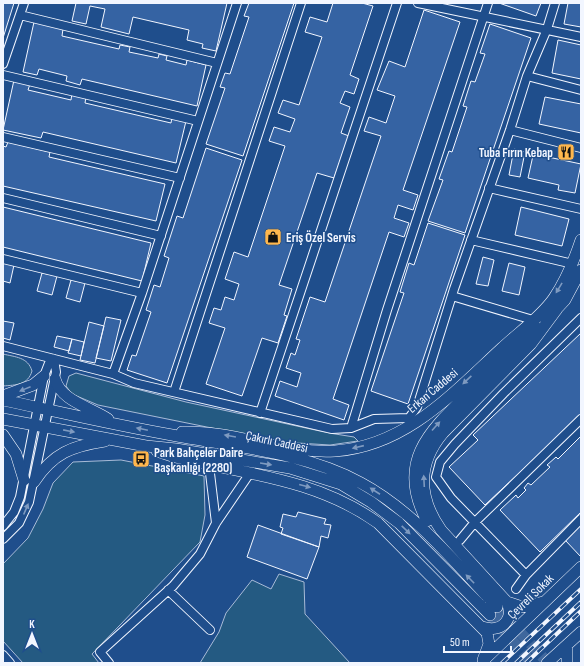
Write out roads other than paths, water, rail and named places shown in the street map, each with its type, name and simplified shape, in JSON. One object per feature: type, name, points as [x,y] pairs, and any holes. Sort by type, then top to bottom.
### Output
[{"type":"main road","name":"Erkan Caddesi","points":[[453,561],[431,528],[418,501],[415,470],[418,455],[424,442],[444,417],[565,300],[577,267],[581,240]]},
{"type":"main road","name":"Erkan Caddesi","points":[[167,434],[180,432],[206,432],[323,451],[368,444],[396,434],[429,414],[534,320],[553,299],[577,267]]},
{"type":"main road","points":[[482,627],[493,629],[504,625],[510,615],[498,608],[434,519],[425,494],[424,471],[429,453],[443,433],[531,344],[557,309]]},
{"type":"main road","points":[[3,396],[33,385],[49,377],[64,395],[115,424]]},
{"type":"main road","name":"Çakırlı Caddesi","points":[[3,400],[115,424],[293,457],[327,467],[377,492],[407,514],[498,608]]},
{"type":"main road","name":"Çakırlı Caddesi","points":[[3,419],[146,446],[176,449],[290,468],[341,484],[371,502],[399,523],[498,608]]},
{"type":"main road","points":[[3,435],[16,454],[29,481],[48,463],[68,451],[91,444],[113,440]]},
{"type":"main road","points":[[146,446],[175,457],[312,488],[362,511],[378,523],[482,627],[489,637],[489,644],[482,662]]},
{"type":"main road","name":"Çevreli Sokak","points":[[482,662],[581,567]]},
{"type":"main road","points":[[498,608],[522,606],[545,601]]},
{"type":"main road","points":[[547,663],[581,632]]},
{"type":"main road","points":[[567,645],[567,663]]},
{"type":"street","points":[[3,64],[24,3]]},
{"type":"street","points":[[113,374],[142,293],[237,3]]},
{"type":"street","points":[[174,392],[301,3]]},
{"type":"street","points":[[260,413],[397,3]]},
{"type":"street","points":[[418,3],[581,37]]},
{"type":"street","points":[[351,428],[387,310],[488,3]]},
{"type":"street","points":[[3,346],[113,374],[134,383],[332,429],[351,428],[374,419],[409,418],[416,407],[527,76],[547,29],[555,3]]},
{"type":"street","points":[[20,15],[217,63]]},
{"type":"street","points":[[3,75],[198,121]]},
{"type":"street","points":[[527,76],[581,90]]},
{"type":"street","points":[[510,130],[581,148]]},
{"type":"street","points":[[3,137],[180,178]]},
{"type":"street","points":[[489,188],[581,209]]},
{"type":"street","points":[[3,198],[161,236]]},
{"type":"street","points":[[471,240],[577,267]]},
{"type":"street","points":[[3,259],[142,293]]},
{"type":"street","points":[[452,296],[534,320]]},
{"type":"street","points":[[526,575],[451,498],[436,477],[440,462],[504,393],[581,318]]},
{"type":"street","points":[[3,526],[17,505],[29,481],[46,427],[49,410],[49,363],[54,358]]},
{"type":"street","points":[[3,539],[23,517],[29,481],[37,407],[49,377]]},
{"type":"street","points":[[460,540],[475,522],[581,419]]},
{"type":"street","points":[[209,465],[216,523]]},
{"type":"street","points":[[109,663],[100,652],[168,590],[200,554],[216,523],[250,473]]},
{"type":"street","points":[[516,589],[526,575],[581,519]]},
{"type":"street","points":[[168,590],[210,630]]},
{"type":"street","points":[[3,656],[10,663]]},
{"type":"tunnel","points":[[497,607],[548,663]]},
{"type":"tunnel","points":[[490,615],[532,663]]},
{"type":"railway","points":[[502,663],[581,589]]},
{"type":"railway","points":[[516,663],[581,602]]},
{"type":"railway","points":[[526,663],[581,611]]},
{"type":"place","name":"Tuba Fırın Kebap","points":[[566,152]]},
{"type":"place","name":"Eriş Özel Servis","points":[[273,237]]},
{"type":"place","name":"Park Bahçeler Dai̇re Başkanlığı (2280)","points":[[141,459]]}]
